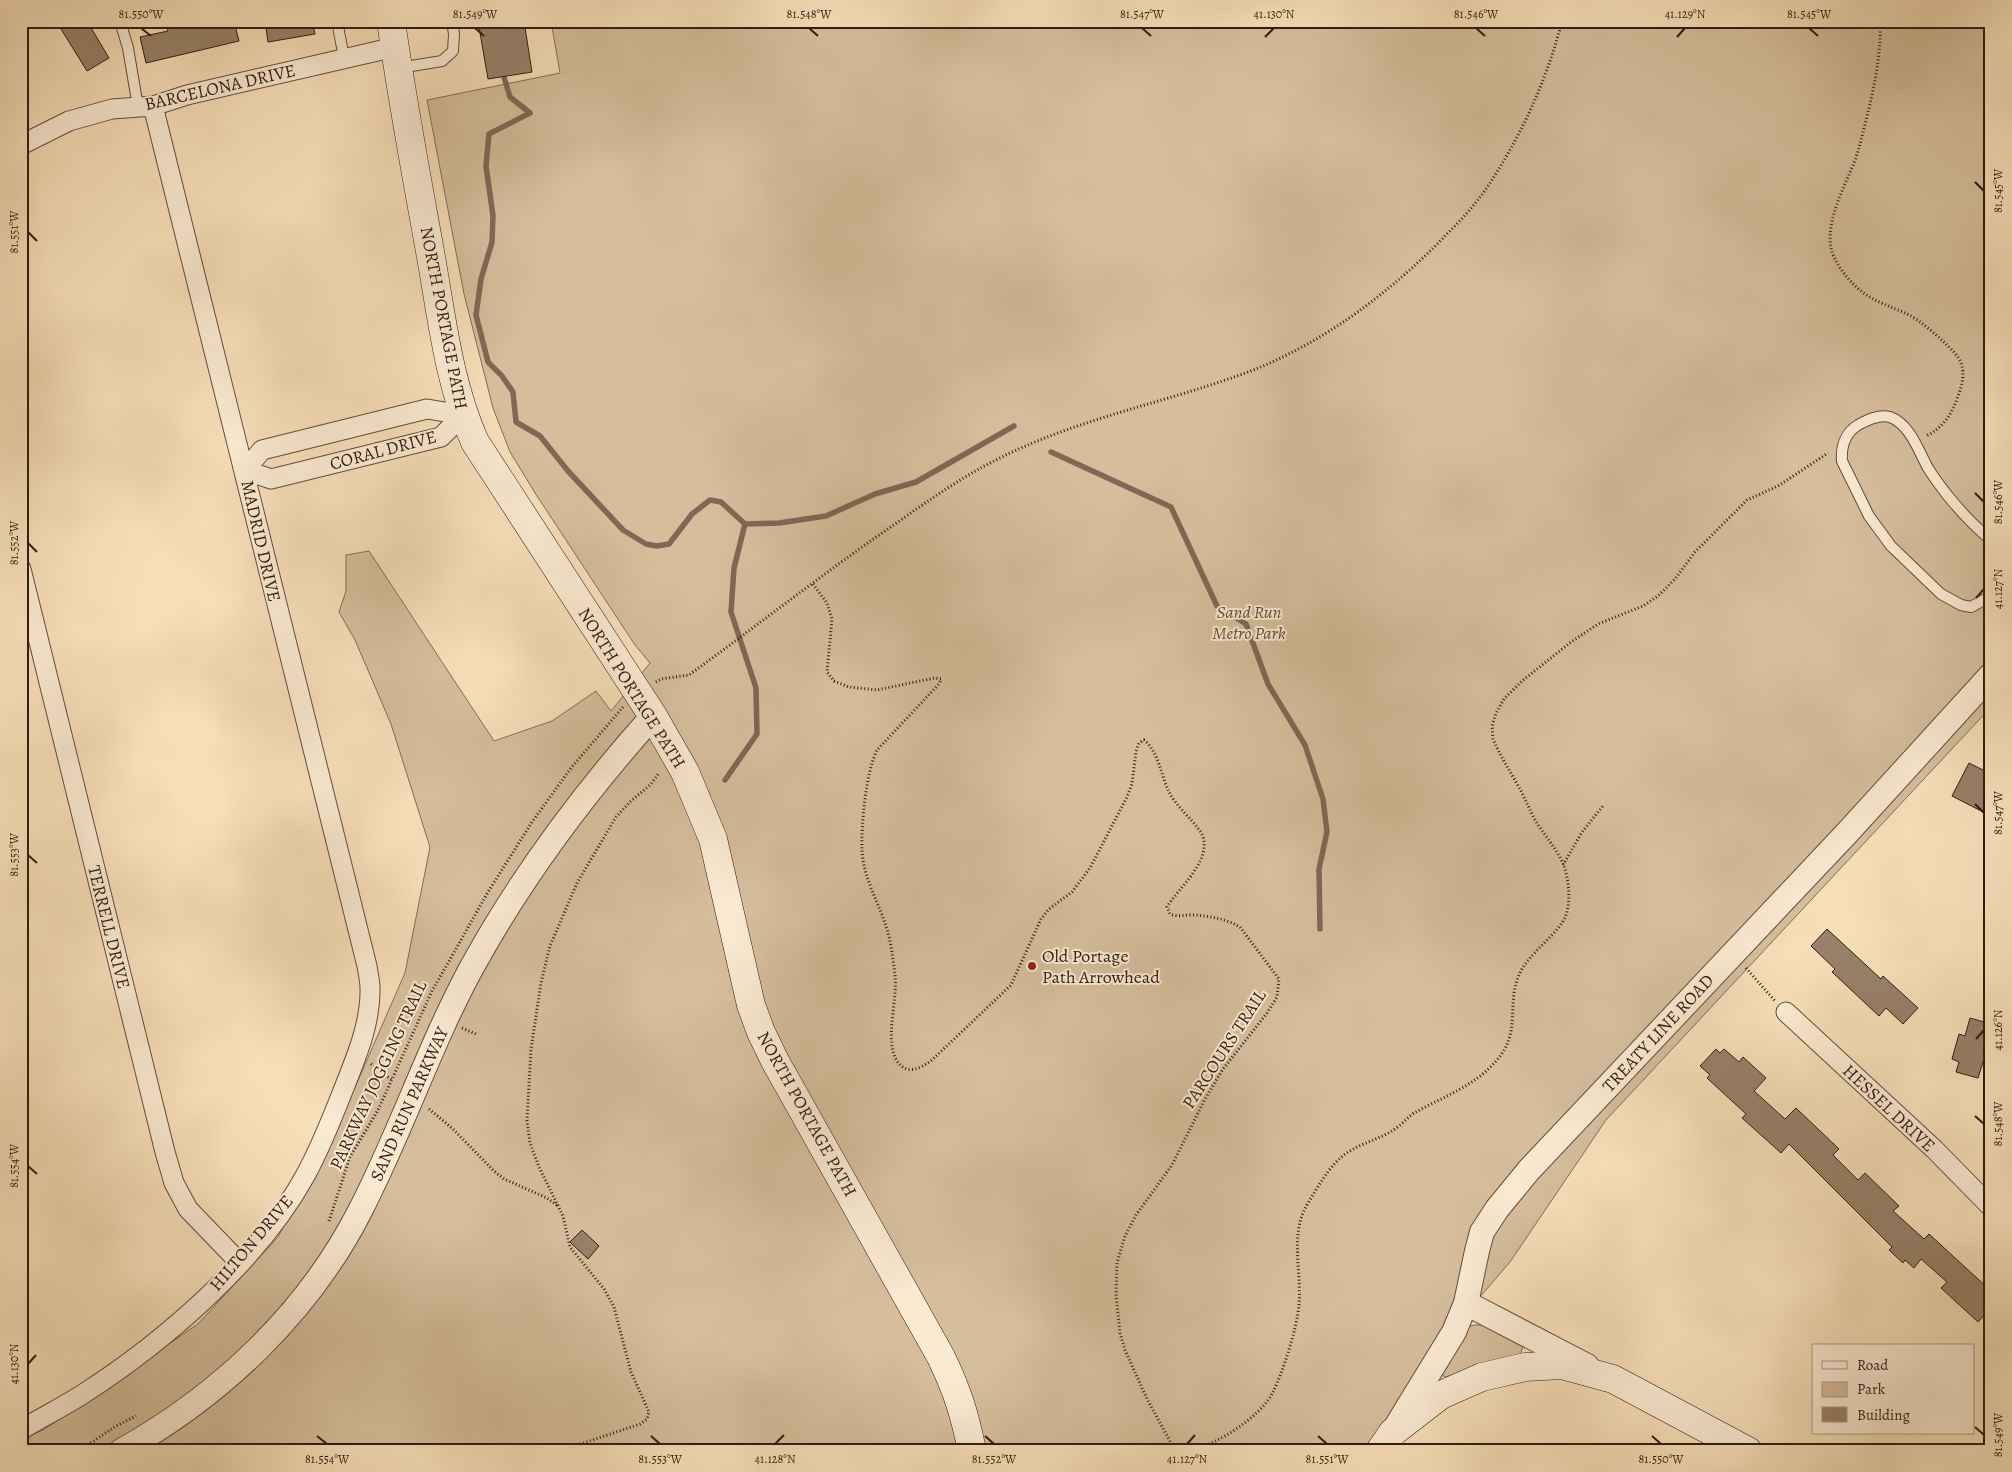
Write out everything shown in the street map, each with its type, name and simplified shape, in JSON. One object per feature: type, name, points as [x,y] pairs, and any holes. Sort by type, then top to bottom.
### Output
[{"type":"main road","name":"NORTH PORTAGE PATH","points":[[395,45],[412,157],[452,370],[463,416],[475,442],[653,716],[685,772],[713,839],[751,1005],[761,1032],[793,1095],[941,1357],[955,1386],[965,1414],[972,1451]]},
{"type":"main road","points":[[1386,1442],[1441,1395],[1482,1377],[1525,1367],[1562,1365],[1613,1380],[1748,1451]]},
{"type":"street","name":"BARCELONA DRIVE","points":[[21,145],[70,121],[112,109],[146,107],[187,95],[395,45]]},
{"type":"street","name":"MADRID DRIVE","points":[[146,107],[245,470],[368,976]]},
{"type":"street","name":"CORAL DRIVE","points":[[427,409],[463,416],[441,438],[271,478],[245,470],[262,450],[378,421],[427,409]]},
{"type":"street","name":"TERRELL DRIVE","points":[[21,569],[174,1183],[188,1209],[240,1263]]},
{"type":"street","name":"TREATY LINE ROAD","points":[[1386,1442],[1454,1332],[1466,1303],[1482,1232],[1497,1209],[1530,1170],[1847,833],[1991,675]]},
{"type":"street","name":"SAND RUN PARKWAY","points":[[121,1451],[160,1427],[217,1386],[259,1348],[288,1317],[314,1284],[353,1224],[471,968],[508,906],[584,797],[610,764],[653,716]]},
{"type":"street","name":"HILTON DRIVE","points":[[21,1430],[83,1394],[130,1361],[196,1307],[240,1263],[280,1213],[304,1178],[330,1124],[355,1057],[362,1038],[369,1006],[370,988],[368,976]]},
{"type":"street","name":"HESSEL DRIVE","points":[[1786,1012],[1934,1149],[1991,1207]]},
{"type":"street","points":[[1466,1303],[1613,1380]]},
{"type":"lane","points":[[120,21],[146,107]]},
{"type":"lane","points":[[337,21],[344,58]]},
{"type":"lane","points":[[395,45],[442,61],[453,51],[454,34],[452,21]]},
{"type":"lane","points":[[1991,540],[1978,529],[1949,497],[1929,470],[1907,430],[1898,421],[1890,417],[1880,416],[1854,428],[1845,438],[1842,461],[1869,516],[1891,546],[1941,594],[1953,602],[1971,607],[1991,596]]},
{"type":"path","points":[[689,675],[767,619],[853,553],[946,488],[995,460],[1043,438],[1246,373],[1278,360],[1325,334],[1378,297],[1433,248],[1463,218],[1487,188],[1526,122],[1547,69],[1562,21]]},
{"type":"path","points":[[1880,21],[1880,44],[1870,101],[1858,149],[1834,212],[1830,230],[1831,246],[1835,258],[1853,284],[1866,295],[1910,316],[1932,331],[1954,352],[1961,362],[1963,374],[1953,411],[1945,423],[1934,432],[1914,442]]},
{"type":"path","points":[[1190,1451],[1218,1440],[1241,1425],[1259,1410],[1273,1394],[1292,1340],[1299,1306],[1298,1242],[1300,1225],[1305,1208],[1333,1164],[1348,1152],[1395,1129],[1415,1112],[1446,1097],[1478,1077],[1496,1062],[1512,1032],[1516,984],[1519,975],[1528,961],[1566,916],[1569,899],[1563,865],[1536,820],[1493,740],[1492,726],[1504,699],[1522,681],[1571,642],[1598,624],[1642,606],[1658,596],[1675,579],[1700,546],[1746,500],[1778,486],[1823,455],[1843,447]]},
{"type":"path","name":"PARCOURS TRAIL","points":[[813,584],[826,603],[832,619],[828,672],[834,682],[849,687],[877,690],[934,678],[941,679],[939,684],[877,750],[871,762],[868,779],[862,848],[863,861],[887,928],[895,976],[892,1048],[897,1062],[907,1070],[918,1070],[932,1060],[1011,985],[1041,920],[1049,909],[1072,892],[1090,868],[1127,797],[1132,784],[1136,751],[1139,744],[1144,740],[1149,744],[1156,757],[1170,793],[1202,834],[1204,845],[1201,859],[1194,873],[1172,898],[1167,908],[1170,914],[1177,917],[1193,915],[1220,918],[1240,927],[1279,979],[1276,997],[1267,1013],[1223,1069],[1172,1165],[1136,1215],[1125,1236],[1117,1263],[1116,1294],[1120,1333],[1125,1350],[1134,1373],[1168,1437],[1178,1450],[1184,1451]]},
{"type":"path","name":"PARKWAY JOGGING TRAIL","points":[[327,1227],[350,1157],[378,1110],[432,991],[493,884],[532,822],[571,768],[620,709]]},
{"type":"path","points":[[560,1451],[640,1424],[647,1419],[649,1412],[631,1372],[614,1307],[604,1289],[570,1247],[564,1216],[539,1167],[530,1143],[528,1121],[531,1049],[541,983],[550,946],[577,883],[616,817],[651,784],[660,772]]},
{"type":"path","points":[[1563,865],[1582,832],[1603,806]]},
{"type":"path","points":[[1733,953],[1786,1012]]},
{"type":"path","points":[[355,1057],[373,1065],[453,1128],[504,1179],[547,1198],[560,1207]]},
{"type":"path","points":[[79,1451],[116,1426],[142,1413]]},
{"type":"green space","name":"Sand Run Metro Park","points":[[551,21],[1991,21],[1991,707],[1606,1120],[1510,1262],[1449,1333],[1380,1451],[21,1451],[21,1439],[43,1430],[198,1324],[278,1237],[342,1117],[405,973],[430,847],[391,724],[355,640],[339,612],[346,591],[346,555],[369,551],[494,741],[552,721],[596,691],[611,711],[650,663],[635,645],[510,452],[493,408],[464,294],[427,100],[560,73]]},
{"type":"green space","points":[[1488,1325],[1523,1346],[1520,1356],[1446,1377],[1441,1375],[1467,1327]]},
{"type":"building","points":[[56,21],[87,21],[109,58],[87,71]]},
{"type":"building","points":[[207,21],[234,21],[239,41],[146,63],[140,37],[168,31],[167,28]]},
{"type":"building","points":[[265,21],[312,21],[315,34],[268,42]]},
{"type":"building","points":[[478,21],[524,21],[532,72],[488,79]]},
{"type":"building","points":[[1969,763],[1991,774],[1991,803],[1985,813],[1952,796]]},
{"type":"building","points":[[1827,929],[1881,979],[1883,976],[1918,1008],[1903,1024],[1886,1008],[1879,1016],[1832,972],[1835,969],[1811,946]]},
{"type":"building","points":[[1970,1018],[1991,1024],[1991,1037],[1978,1078],[1956,1072],[1959,1062],[1952,1059],[1959,1034],[1965,1036]]},
{"type":"building","points":[[1716,1049],[1720,1053],[1724,1049],[1739,1062],[1743,1057],[1766,1078],[1754,1091],[1785,1119],[1796,1108],[1839,1149],[1833,1155],[1858,1180],[1865,1173],[1899,1206],[1893,1211],[1924,1239],[1929,1234],[1991,1291],[1991,1308],[1978,1322],[1941,1288],[1947,1282],[1921,1259],[1914,1268],[1905,1260],[1903,1263],[1889,1250],[1892,1247],[1789,1144],[1781,1153],[1742,1118],[1746,1114],[1707,1078],[1710,1075],[1700,1066]]},
{"type":"building","points":[[582,1230],[599,1246],[588,1259],[570,1242]]},
{"type":"waterway","points":[[504,77],[510,97],[530,113],[489,134],[486,166],[493,216],[492,242],[481,279],[476,315],[488,362],[502,376],[513,392],[516,422],[540,436],[568,471],[623,530],[646,544],[657,546],[669,544],[692,514],[710,500],[721,502],[745,524],[779,523],[826,516],[875,494],[916,482],[1014,426]]},
{"type":"waterway","points":[[1051,452],[1171,507],[1217,606],[1246,624],[1268,684],[1305,745],[1323,799],[1327,832],[1319,869],[1320,929]]},
{"type":"waterway","points":[[725,780],[757,734],[756,688],[731,612],[734,568],[745,524]]},
{"type":"place","name":"Old Portage Path Arrowhead","points":[[1032,966]]}]
